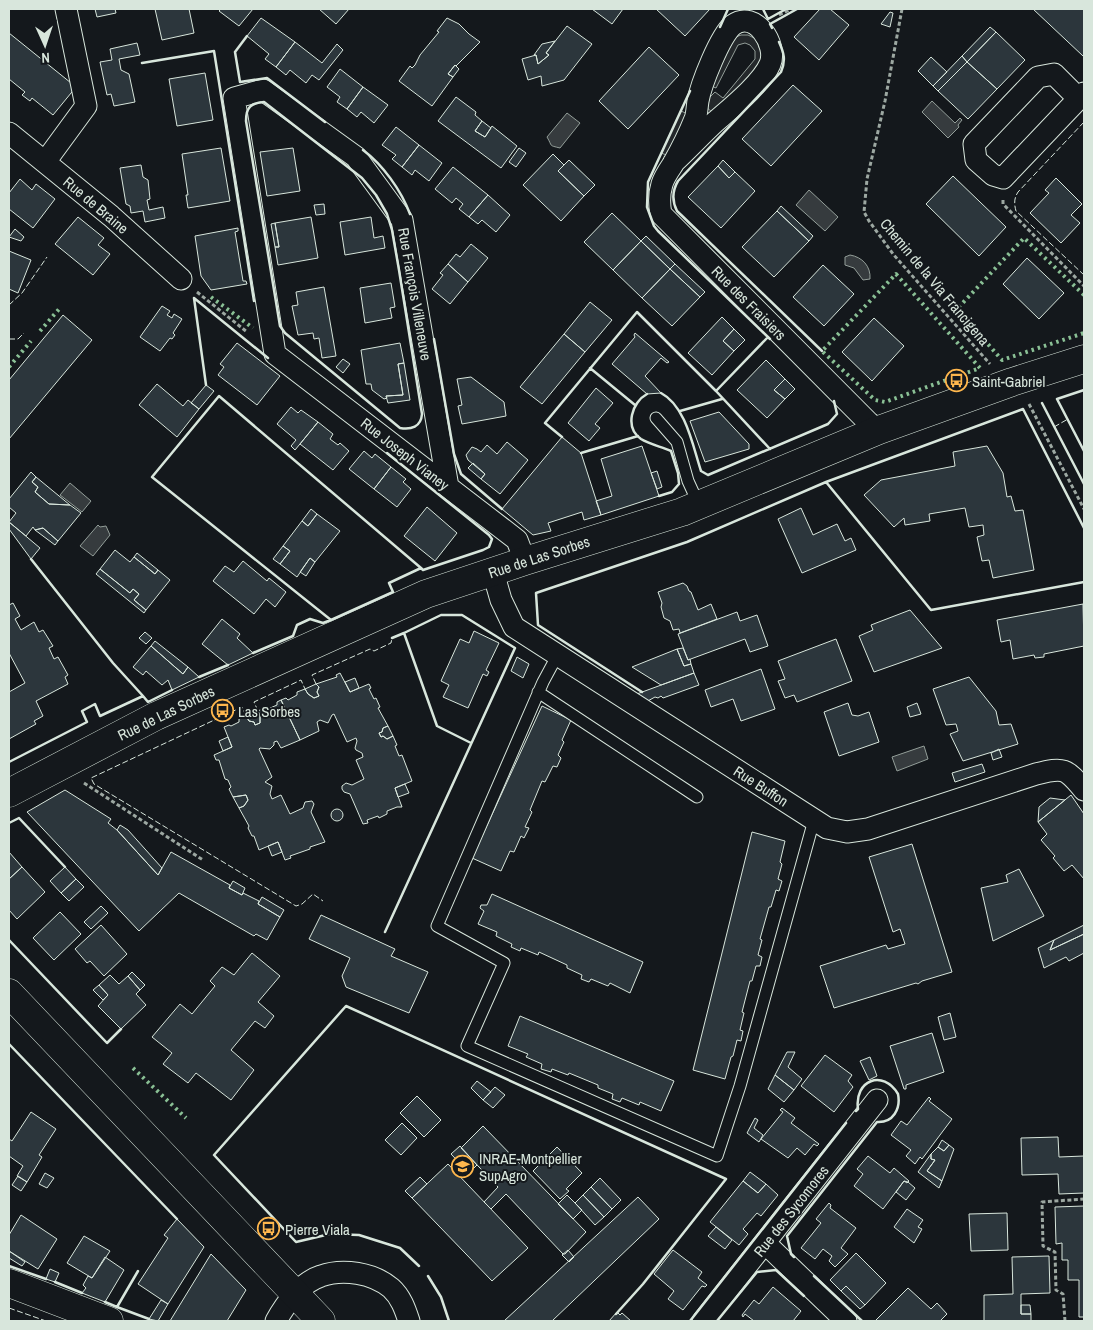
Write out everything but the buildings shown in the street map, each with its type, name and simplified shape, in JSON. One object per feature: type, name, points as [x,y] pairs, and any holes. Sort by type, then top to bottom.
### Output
[{"type":"street","points":[[45,162],[86,106],[66,9]]},
{"type":"street","name":"Rue des Fraisiers","points":[[674,162],[743,97],[767,69],[771,62],[770,46],[759,27],[754,23],[747,21],[733,25],[725,35],[698,100],[696,117],[662,182],[659,206],[661,214],[869,423],[879,430]]},
{"type":"street","points":[[1054,74],[1082,96],[1003,178],[993,175],[976,160],[974,144],[1038,78],[1054,74]]},
{"type":"street","name":"Rue François Villeneuve","points":[[276,354],[234,98],[264,90],[356,157],[402,220],[448,488]]},
{"type":"street","name":"Rue de Braine","points":[[9,133],[111,216],[181,279]]},
{"type":"street","name":"Rue Joseph Vianey","points":[[276,354],[517,540],[525,561]]},
{"type":"street","name":"Rue de Las Sorbes","points":[[9,793],[156,716],[426,594],[672,515],[879,430],[1012,382],[1084,359]]},
{"type":"street","name":"Rue Buffon","points":[[493,572],[501,600],[514,627],[827,828],[847,832],[868,829],[1057,769],[1070,773],[1081,781]]},
{"type":"street","points":[[9,993],[321,1321]]},
{"type":"street","name":"Rue des Sycomores","points":[[704,1321],[878,1100]]},
{"type":"street","points":[[765,1243],[846,1321]]},
{"type":"street","points":[[276,1321],[285,1305],[309,1282],[321,1276],[351,1272],[371,1276],[391,1288],[403,1304],[409,1321]]},
{"type":"street","points":[[9,1283],[109,1321]]},
{"type":"lane","points":[[656,418],[677,442],[688,481],[699,505]]},
{"type":"lane","points":[[557,656],[538,692],[437,926],[504,963],[467,1046],[717,1156],[740,1086],[814,820]]},
{"type":"lane","points":[[538,692],[697,797]]},
{"type":"path","name":"Chemin de la Via Francigena","points":[[902,9],[885,101],[867,179],[864,212],[868,221],[900,261],[991,365],[1012,382],[1032,408],[1084,509]]},
{"type":"path","points":[[1003,178],[1003,204],[1084,286]]},
{"type":"path","points":[[181,279],[276,354]]},
{"type":"path","points":[[82,781],[203,860]]},
{"type":"path","points":[[1065,1321],[1063,1294],[1056,1290],[1055,1252],[1043,1246],[1042,1202],[1084,1198]]},
{"type":"shaded area","points":[[748,35],[756,39],[764,60],[715,115],[703,104],[715,92],[723,98],[755,59],[755,51],[750,45],[745,43],[738,45],[716,88],[709,85],[724,53],[736,37]]},
{"type":"shaded area","points":[[932,101],[955,123],[960,118],[962,120],[958,125],[959,127],[948,138],[922,112]]},
{"type":"shaded area","points":[[681,111],[690,115],[669,156],[661,153]]},
{"type":"shaded area","points":[[567,113],[580,123],[560,148],[552,146],[547,137]]},
{"type":"shaded area","points":[[809,190],[838,217],[825,231],[796,205]]},
{"type":"shaded area","points":[[850,255],[865,263],[869,270],[870,279],[863,280],[854,268],[845,265],[845,257]]},
{"type":"shaded area","points":[[70,483],[91,501],[82,512],[60,495]]},
{"type":"shaded area","points":[[98,525],[100,527],[106,526],[110,535],[93,556],[80,546]]},
{"type":"shaded area","points":[[924,746],[928,759],[897,771],[892,757]]},
{"type":"hedge","points":[[1084,295],[1024,238],[957,309],[1002,360],[1084,333]]},
{"type":"hedge","points":[[896,274],[980,368],[885,402],[875,400],[822,351],[896,274]]},
{"type":"hedge","points":[[211,297],[253,328]]},
{"type":"hedge","points":[[40,331],[60,308]]},
{"type":"hedge","points":[[9,367],[31,341]]},
{"type":"hedge","points":[[133,1068],[186,1118]]},
{"type":"fence","points":[[1084,122],[1018,192],[1015,203],[1016,211],[1084,275]]},
{"type":"fence","points":[[9,305],[22,293],[47,257]]},
{"type":"fence","points":[[9,339],[18,339],[24,333]]},
{"type":"fence","points":[[1054,427],[1068,419]]},
{"type":"fence","points":[[316,684],[312,675],[370,649],[374,651],[391,643],[392,638]]},
{"type":"fence","points":[[258,711],[254,702],[301,680],[305,689]]},
{"type":"fence","points":[[246,716],[242,707],[91,778],[94,784],[296,906],[302,904],[313,894],[323,901]]},
{"type":"fence","points":[[9,1308],[46,1321]]},
{"type":"wall","points":[[720,27],[728,9]]},
{"type":"wall","points":[[763,9],[768,19],[786,9]]},
{"type":"wall","points":[[772,28],[770,24],[797,9]]},
{"type":"wall","points":[[247,36],[235,52],[240,82],[267,78],[325,122]]},
{"type":"wall","points":[[779,42],[784,57],[781,72],[678,181],[674,192],[674,204],[677,211],[822,351]]},
{"type":"wall","points":[[142,63],[214,51],[254,301]]},
{"type":"wall","points":[[690,91],[648,182],[647,207],[654,226],[658,231],[770,339]]},
{"type":"wall","points":[[264,102],[362,178],[376,195],[387,214],[392,230],[422,414],[420,422],[415,427],[400,428],[285,333],[280,326],[246,121],[248,109],[256,103],[264,102]]},
{"type":"wall","points":[[363,150],[378,163],[391,179],[402,196],[410,214]]},
{"type":"wall","points":[[206,385],[194,298],[268,358]]},
{"type":"wall","points":[[562,437],[545,423],[637,312],[716,391],[770,449]]},
{"type":"wall","points":[[716,391],[768,337]]},
{"type":"wall","points":[[434,339],[454,454],[461,474],[502,509]]},
{"type":"wall","points":[[590,368],[635,405]]},
{"type":"wall","points":[[1084,390],[1057,399],[1084,451]]},
{"type":"wall","points":[[661,393],[670,399],[683,417],[701,471],[708,475],[828,424],[837,414],[834,401]]},
{"type":"wall","points":[[647,394],[637,403],[634,409],[631,422],[633,428],[641,439],[671,451],[678,473],[679,484],[672,492],[659,496]]},
{"type":"wall","points":[[253,653],[293,636],[297,625],[310,619],[323,623],[331,620],[393,592],[389,583],[421,568],[219,396],[152,477],[331,620]]},
{"type":"wall","points":[[680,411],[722,399]]},
{"type":"wall","points":[[1042,403],[1084,484]]},
{"type":"wall","points":[[642,692],[538,625],[536,593],[687,542],[826,482],[1023,409],[1084,528]]},
{"type":"wall","points":[[581,453],[638,436]]},
{"type":"wall","points":[[387,453],[492,539],[489,547],[483,550],[423,570],[421,568]]},
{"type":"wall","points":[[826,482],[931,610],[1084,582]]},
{"type":"wall","points":[[31,559],[113,663],[143,696]]},
{"type":"wall","points":[[385,932],[515,648],[462,615],[441,615],[404,633],[437,726],[471,743]]},
{"type":"wall","points":[[392,638],[404,633]]},
{"type":"wall","points":[[199,677],[228,665]]},
{"type":"wall","points":[[9,762],[87,722],[82,711],[95,704],[100,716],[143,696],[148,702],[172,690]]},
{"type":"wall","points":[[9,823],[19,818],[65,867]]},
{"type":"wall","points":[[9,940],[107,1043],[121,1029]]},
{"type":"wall","points":[[419,1266],[400,1248],[359,1235],[330,1234],[296,1242],[214,1155],[346,1006],[726,1179],[643,1284],[616,1314]]},
{"type":"wall","points":[[9,1044],[177,1219]]},
{"type":"wall","points":[[794,1257],[791,1254],[787,1236],[877,1122],[883,1122],[895,1114],[899,1100],[898,1094],[892,1086],[885,1082],[871,1081],[860,1091],[858,1109],[856,1111]]},
{"type":"wall","points":[[690,1321],[846,1123]]},
{"type":"wall","points":[[9,1266],[46,1279]]},
{"type":"wall","points":[[717,1321],[757,1272],[776,1270],[804,1296]]},
{"type":"wall","points":[[105,1302],[117,1307],[138,1271]]},
{"type":"wall","points":[[428,1276],[441,1297],[449,1321]]},
{"type":"wall","points":[[814,1276],[862,1321]]},
{"type":"wall","points":[[55,1282],[82,1293]]},
{"type":"wall","points":[[117,1307],[149,1319]]},
{"type":"place","name":"Saint-Gabriel","points":[[956,381]]},
{"type":"place","name":"Las Sorbes","points":[[222,711]]},
{"type":"place","name":"INRAE-Montpellier SupAgro","points":[[463,1167]]},
{"type":"place","name":"Pierre Viala","points":[[269,1229]]}]
